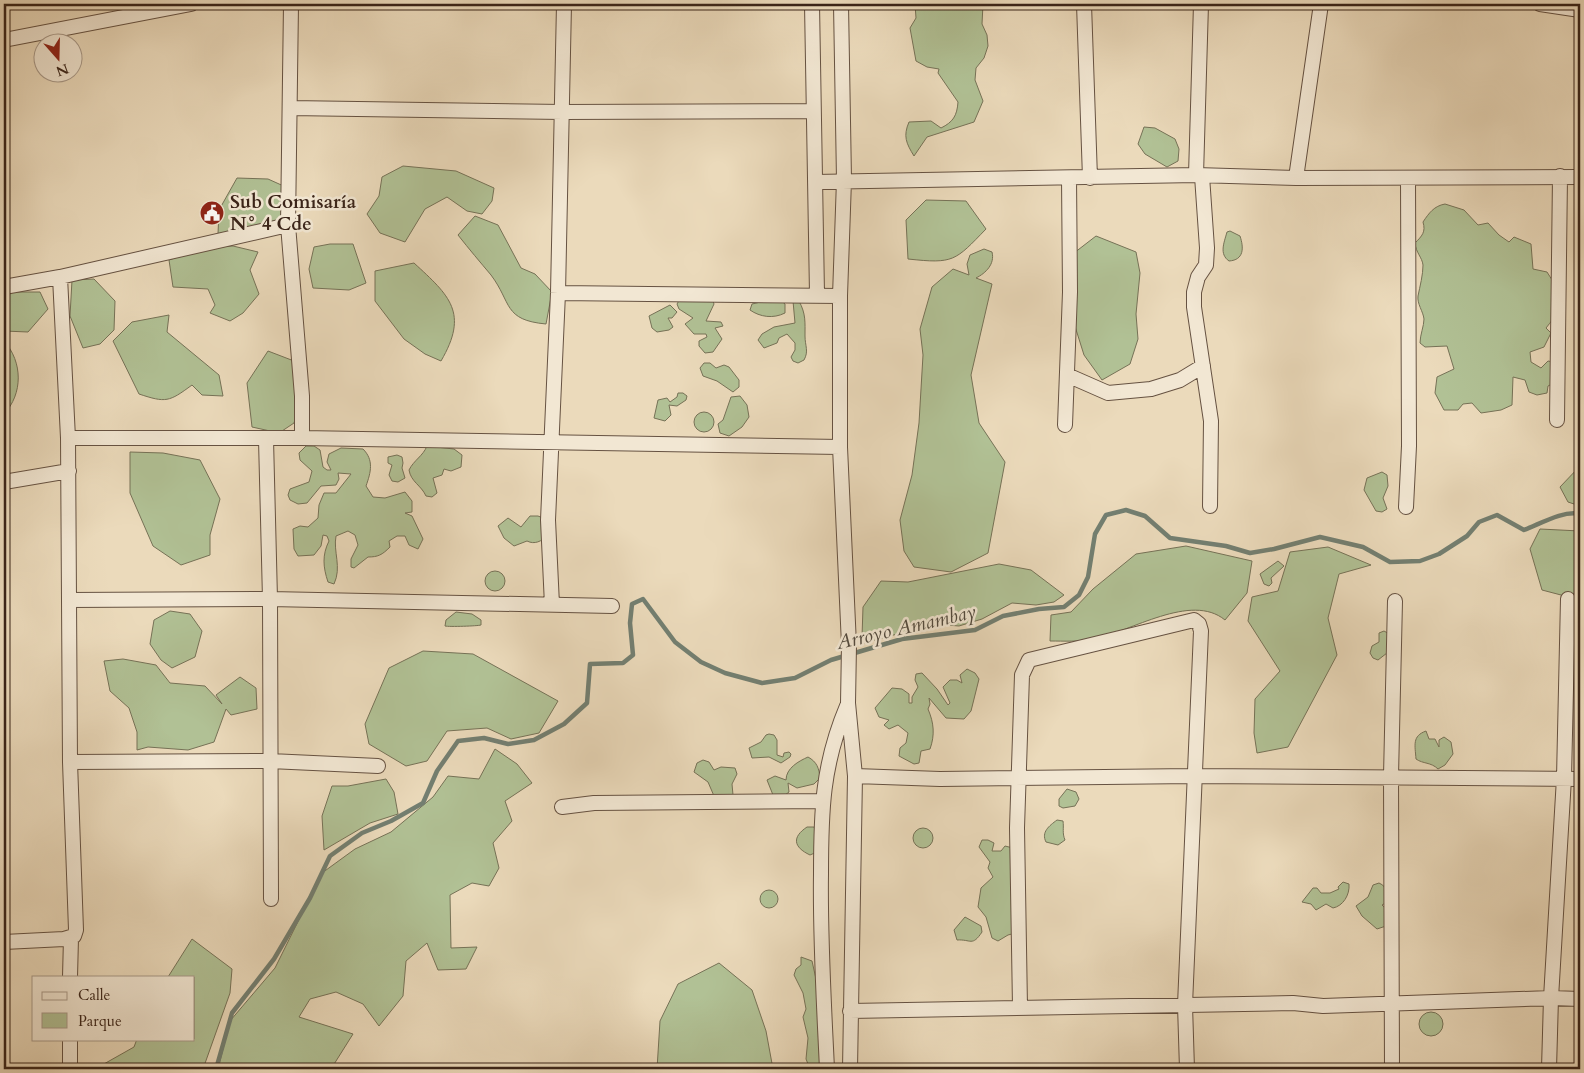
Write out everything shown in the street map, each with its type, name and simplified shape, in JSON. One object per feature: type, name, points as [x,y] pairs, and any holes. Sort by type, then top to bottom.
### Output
[{"type":"street","points":[[4,40],[191,4]]},
{"type":"street","points":[[291,4],[288,225],[302,396],[302,438]]},
{"type":"street","points":[[552,605],[548,520],[564,112],[564,4]]},
{"type":"street","points":[[812,4],[817,294]]},
{"type":"street","points":[[840,4],[844,180],[840,296],[840,447],[849,645],[848,703],[854,776],[850,1069]]},
{"type":"street","points":[[1084,4],[1090,178]]},
{"type":"street","points":[[1200,4],[1199,176],[1207,248],[1206,265],[1198,277],[1194,292],[1194,307],[1211,421],[1210,506]]},
{"type":"street","points":[[1296,178],[1320,4]]},
{"type":"street","points":[[1540,4],[1580,10]]},
{"type":"street","points":[[290,108],[564,112],[813,111]]},
{"type":"street","points":[[815,182],[844,180],[1199,176],[1296,178],[1580,177]]},
{"type":"street","points":[[1557,420],[1560,176]]},
{"type":"street","points":[[1065,425],[1070,292],[1069,178]]},
{"type":"street","points":[[1406,507],[1409,446],[1408,178]]},
{"type":"street","points":[[4,287],[60,277],[288,225]]},
{"type":"street","points":[[60,277],[69,471],[70,762],[76,930],[71,938],[70,976]]},
{"type":"street","points":[[558,293],[817,294],[840,296]]},
{"type":"street","points":[[1067,375],[1108,392],[1151,389],[1180,380],[1203,366]]},
{"type":"street","points":[[68,438],[302,438],[551,444],[840,447]]},
{"type":"street","points":[[266,439],[270,599],[271,899]]},
{"type":"street","points":[[4,482],[69,471]]},
{"type":"street","points":[[69,600],[270,599],[612,606]]},
{"type":"street","points":[[1549,1069],[1551,998],[1564,778],[1568,599]]},
{"type":"street","points":[[1392,1069],[1391,776],[1395,601]]},
{"type":"street","points":[[1020,1007],[1017,828],[1022,675],[1029,660],[1194,620],[1199,624],[1201,631],[1193,776],[1185,1006],[1187,1069]]},
{"type":"street","points":[[827,1069],[820,906],[822,801],[831,752],[848,703]]},
{"type":"street","points":[[70,762],[270,761],[378,766]]},
{"type":"street","points":[[854,776],[940,779],[1391,776],[1580,779]]},
{"type":"street","points":[[562,807],[594,803],[822,801]]},
{"type":"street","points":[[4,942],[71,938]]},
{"type":"street","points":[[850,1011],[1293,1003],[1323,1006],[1551,998],[1580,999]]},
{"type":"street","points":[[70,1040],[70,1069]]},
{"type":"green space","points":[[915,4],[983,4],[982,24],[987,35],[988,46],[984,58],[976,68],[975,80],[983,101],[974,122],[927,137],[914,156],[906,139],[909,122],[931,121],[941,128],[954,118],[958,102],[938,73],[939,69],[927,67],[916,61],[910,28],[916,18]]},
{"type":"green space","points":[[1144,127],[1155,128],[1175,139],[1179,149],[1178,161],[1167,167],[1145,154],[1138,144]]},
{"type":"green space","points":[[403,166],[456,171],[494,188],[492,201],[482,214],[467,211],[447,197],[425,209],[405,242],[380,233],[367,214],[379,196],[382,177]]},
{"type":"green space","points":[[237,178],[268,179],[288,188],[291,207],[277,222],[218,234],[219,210]]},
{"type":"green space","points":[[926,200],[966,201],[986,229],[967,248],[953,258],[935,261],[908,259],[906,220]]},
{"type":"green space","points":[[1445,204],[1464,210],[1478,225],[1488,223],[1499,235],[1509,242],[1514,237],[1531,244],[1533,269],[1547,272],[1557,288],[1561,300],[1560,306],[1558,312],[1546,328],[1551,333],[1544,347],[1530,352],[1531,362],[1541,368],[1548,361],[1563,364],[1556,382],[1548,386],[1547,393],[1537,395],[1529,392],[1525,380],[1513,377],[1512,405],[1501,410],[1481,413],[1472,403],[1463,404],[1458,410],[1444,410],[1435,393],[1437,377],[1454,369],[1447,346],[1425,347],[1420,343],[1424,319],[1418,302],[1418,296],[1423,265],[1415,243],[1423,234],[1423,222],[1427,216],[1435,208]]},
{"type":"green space","points":[[475,216],[498,225],[521,268],[535,274],[552,292],[546,324],[522,319],[515,314],[491,275],[458,235]]},
{"type":"green space","points":[[1230,231],[1240,236],[1242,253],[1238,258],[1229,261],[1224,255],[1223,248],[1227,232]]},
{"type":"green space","points":[[1096,236],[1136,252],[1140,273],[1136,314],[1138,339],[1130,364],[1102,380],[1084,355],[1068,304],[1074,253]]},
{"type":"green space","points":[[330,244],[353,244],[366,283],[349,290],[313,288],[309,269],[314,247]]},
{"type":"green space","points":[[233,246],[258,252],[250,270],[259,294],[243,313],[230,321],[210,313],[215,305],[208,289],[173,287],[169,260],[202,248]]},
{"type":"green space","points":[[984,249],[992,252],[991,264],[983,274],[976,278],[992,284],[971,375],[979,423],[1005,462],[988,553],[951,572],[914,567],[904,551],[900,520],[912,475],[919,423],[923,355],[920,329],[932,287],[953,269],[969,275],[967,264],[970,255]]},
{"type":"green space","points":[[414,263],[437,285],[452,306],[454,330],[441,361],[425,354],[404,339],[375,301],[375,271]]},
{"type":"green space","points":[[94,279],[115,301],[114,330],[100,344],[83,348],[70,316],[72,280]]},
{"type":"green space","points":[[4,292],[40,292],[48,309],[28,332],[4,331]]},
{"type":"green space","points":[[712,298],[714,304],[706,321],[721,322],[723,326],[715,328],[722,339],[713,352],[705,353],[699,346],[699,341],[707,337],[706,334],[694,334],[685,324],[693,318],[679,309],[677,304],[680,299]]},
{"type":"green space","points":[[778,298],[785,304],[785,313],[767,316],[750,310],[752,304]]},
{"type":"green space","points":[[793,301],[799,301],[805,318],[806,354],[804,360],[798,363],[793,361],[791,357],[795,350],[795,343],[787,334],[779,338],[777,343],[764,348],[758,340],[762,334],[774,327],[795,323]]},
{"type":"green space","points":[[670,305],[677,312],[672,318],[668,318],[673,327],[669,330],[657,332],[652,328],[649,316]]},
{"type":"green space","points":[[169,315],[167,332],[219,375],[223,396],[202,395],[192,385],[172,398],[162,400],[139,394],[113,341],[132,322]]},
{"type":"green space","points":[[4,341],[15,358],[18,378],[15,397],[4,414]]},
{"type":"green space","points":[[268,351],[294,361],[302,396],[294,423],[279,433],[252,427],[247,383]]},
{"type":"green space","points":[[704,363],[710,363],[716,368],[724,365],[729,367],[739,380],[739,387],[733,392],[717,381],[703,376],[700,368]]},
{"type":"green space","points":[[678,393],[683,393],[687,396],[686,400],[677,406],[669,405],[671,415],[665,421],[654,418],[658,400],[667,398],[670,402],[677,397]]},
{"type":"green space","points":[[740,396],[747,405],[749,417],[742,427],[729,436],[720,433],[718,424],[723,420],[731,397]]},
{"type":"green space","points":[[704,412],[711,415],[714,422],[711,429],[704,432],[697,429],[694,422],[697,415]]},
{"type":"green space","points":[[306,446],[314,446],[320,450],[323,467],[327,470],[331,470],[327,462],[329,454],[341,448],[363,449],[369,457],[371,466],[366,486],[373,497],[385,498],[405,492],[412,501],[412,512],[405,513],[412,516],[423,539],[418,549],[409,545],[405,536],[397,536],[389,541],[390,547],[385,552],[377,556],[368,557],[354,568],[351,567],[351,559],[358,545],[355,535],[348,531],[336,536],[337,572],[334,584],[328,582],[324,566],[325,551],[329,541],[327,536],[323,535],[321,546],[314,555],[298,556],[294,549],[293,529],[300,526],[308,527],[318,518],[319,505],[324,493],[336,493],[351,474],[338,473],[339,479],[336,485],[321,486],[307,503],[298,504],[290,500],[288,495],[290,489],[309,482],[312,471],[300,460],[299,453]]},
{"type":"green space","points":[[427,446],[454,449],[462,455],[461,467],[451,471],[444,469],[442,475],[433,478],[437,493],[432,497],[426,496],[412,478],[409,470]]},
{"type":"green space","points":[[130,452],[163,453],[200,460],[220,499],[210,535],[210,555],[181,565],[153,546],[130,493]]},
{"type":"green space","points":[[397,455],[402,457],[402,468],[405,478],[398,482],[392,481],[389,475],[392,465],[388,463],[388,457]]},
{"type":"green space","points":[[1580,466],[1580,506],[1568,502],[1560,487]]},
{"type":"green space","points":[[1382,472],[1387,475],[1388,486],[1383,498],[1387,509],[1382,512],[1376,511],[1364,490],[1367,478]]},
{"type":"green space","points":[[530,516],[538,516],[548,520],[548,536],[538,542],[527,541],[514,546],[504,538],[498,526],[508,518],[521,527]]},
{"type":"green space","points":[[1540,529],[1580,531],[1580,600],[1542,590],[1530,549]]},
{"type":"green space","points":[[1186,546],[1252,561],[1247,593],[1225,620],[1211,612],[1195,610],[1178,612],[1160,616],[1093,639],[1050,641],[1051,615],[1071,612],[1093,589],[1136,554]]},
{"type":"green space","points":[[1328,547],[1371,565],[1339,574],[1328,618],[1337,655],[1288,747],[1257,753],[1254,733],[1255,699],[1280,671],[1248,621],[1252,597],[1278,591],[1290,552]]},
{"type":"green space","points":[[1278,561],[1284,566],[1271,578],[1272,583],[1269,586],[1264,584],[1260,574]]},
{"type":"green space","points":[[999,564],[1031,570],[1064,595],[1054,602],[1036,605],[1012,603],[982,619],[959,626],[934,624],[864,643],[862,637],[863,607],[881,581],[908,582]]},
{"type":"green space","points":[[495,571],[502,574],[505,581],[502,588],[495,591],[488,588],[485,581],[488,574]]},
{"type":"green space","points":[[170,611],[190,614],[202,631],[195,657],[172,668],[161,660],[150,644],[154,620]]},
{"type":"green space","points":[[456,612],[472,614],[481,620],[481,625],[445,626],[446,620]]},
{"type":"green space","points":[[1384,631],[1393,636],[1387,653],[1378,660],[1373,658],[1370,653],[1372,646],[1379,642],[1379,633]]},
{"type":"green space","points":[[423,651],[473,654],[558,701],[539,733],[511,739],[487,728],[447,731],[427,761],[406,766],[369,744],[365,724],[389,668]]},
{"type":"green space","points":[[123,659],[156,665],[170,683],[205,686],[222,704],[216,695],[240,677],[256,688],[257,709],[231,715],[226,709],[214,742],[188,750],[148,747],[137,750],[137,732],[129,708],[110,691],[104,661]]},
{"type":"green space","points":[[967,669],[975,673],[979,679],[971,711],[964,719],[946,718],[929,698],[930,704],[928,709],[933,729],[930,749],[921,751],[919,763],[914,764],[899,756],[900,748],[906,743],[908,733],[898,725],[889,729],[884,725],[889,720],[879,717],[875,708],[892,688],[902,689],[909,694],[909,703],[912,703],[912,697],[918,687],[915,680],[916,674],[922,673],[937,689],[948,705],[950,703],[943,687],[950,680],[957,680],[962,683],[960,675]]},
{"type":"green space","points":[[1426,731],[1429,739],[1435,739],[1439,747],[1439,740],[1444,737],[1451,742],[1453,754],[1445,765],[1438,769],[1433,765],[1416,759],[1416,738]]},
{"type":"green space","points":[[769,734],[774,735],[777,740],[777,755],[783,757],[784,753],[789,752],[791,754],[790,757],[781,763],[769,757],[752,758],[749,748],[761,742]]},
{"type":"green space","points":[[495,749],[517,764],[532,783],[505,801],[512,821],[493,843],[499,868],[489,886],[472,883],[450,895],[451,948],[477,947],[466,969],[438,970],[427,943],[406,961],[403,996],[379,1026],[363,1004],[336,992],[310,999],[299,1017],[353,1034],[331,1069],[218,1069],[230,1021],[275,968],[322,873],[355,849],[391,832],[433,797],[448,776],[479,779]]},
{"type":"green space","points":[[808,757],[817,766],[820,778],[814,784],[797,788],[788,783],[789,792],[785,795],[773,795],[767,780],[775,776],[786,780],[788,772],[797,763]]},
{"type":"green space","points":[[703,760],[709,762],[714,770],[721,767],[735,768],[737,774],[732,784],[733,795],[723,799],[714,796],[708,782],[694,772],[697,763]]},
{"type":"green space","points":[[386,779],[394,792],[398,814],[370,823],[324,850],[322,816],[332,786],[348,786]]},
{"type":"green space","points":[[1067,789],[1076,792],[1079,799],[1075,806],[1063,808],[1059,806],[1059,799]]},
{"type":"green space","points":[[1057,820],[1063,821],[1065,840],[1058,845],[1046,842],[1044,835]]},
{"type":"green space","points":[[807,827],[814,827],[817,836],[817,852],[810,855],[800,849],[796,842],[799,834]]},
{"type":"green space","points":[[923,828],[930,831],[933,838],[930,845],[923,848],[916,845],[913,838],[916,831]]},
{"type":"green space","points":[[982,840],[994,843],[992,851],[1001,851],[1005,846],[1013,848],[1019,932],[1008,935],[998,941],[992,938],[986,917],[978,907],[981,888],[993,877],[988,868],[990,862],[979,847]]},
{"type":"green space","points":[[1343,882],[1349,884],[1348,892],[1343,902],[1337,907],[1333,908],[1326,904],[1316,910],[1311,904],[1302,902],[1313,888],[1317,888],[1321,893],[1330,893],[1339,889],[1338,887]]},
{"type":"green space","points":[[1379,883],[1386,891],[1387,902],[1382,905],[1387,910],[1386,926],[1377,929],[1362,916],[1356,906],[1368,897],[1373,885]]},
{"type":"green space","points":[[765,890],[773,890],[778,895],[776,906],[765,908],[760,903],[760,895]]},
{"type":"green space","points":[[965,917],[981,926],[982,932],[973,941],[957,940],[954,930]]},
{"type":"green space","points":[[192,939],[232,969],[230,993],[203,1069],[95,1069],[134,1047],[137,1040],[195,1040],[195,976],[169,976]]},
{"type":"green space","points":[[801,957],[812,961],[818,988],[821,1069],[810,1069],[806,1059],[808,1038],[803,1017],[806,1009],[803,993],[794,975],[796,969],[801,965]]},
{"type":"green space","points":[[719,963],[752,990],[766,1031],[773,1069],[657,1069],[660,1021],[678,984]]},
{"type":"green space","points":[[1431,1012],[1440,1015],[1443,1024],[1440,1033],[1431,1036],[1422,1033],[1419,1024],[1422,1015]]},
{"type":"waterway","name":"Arroyo Amambay","points":[[216,1069],[232,1013],[274,959],[310,898],[330,856],[362,833],[391,821],[423,803],[437,771],[458,741],[484,738],[508,744],[534,740],[564,724],[587,703],[590,664],[623,663],[633,655],[630,623],[632,604],[643,599],[675,642],[701,662],[725,673],[762,683],[795,678],[831,660],[902,639],[975,630],[1003,616],[1039,609],[1064,607],[1079,595],[1088,577],[1095,534],[1106,515],[1126,510],[1145,516],[1170,538],[1226,546],[1250,553],[1320,537],[1363,547],[1390,562],[1420,561],[1439,554],[1467,536],[1479,522],[1497,515],[1524,530],[1559,516],[1573,513],[1580,514]]},
{"type":"place","name":"Sub Comisaría N° 4 Cde","points":[[212,213]]}]
